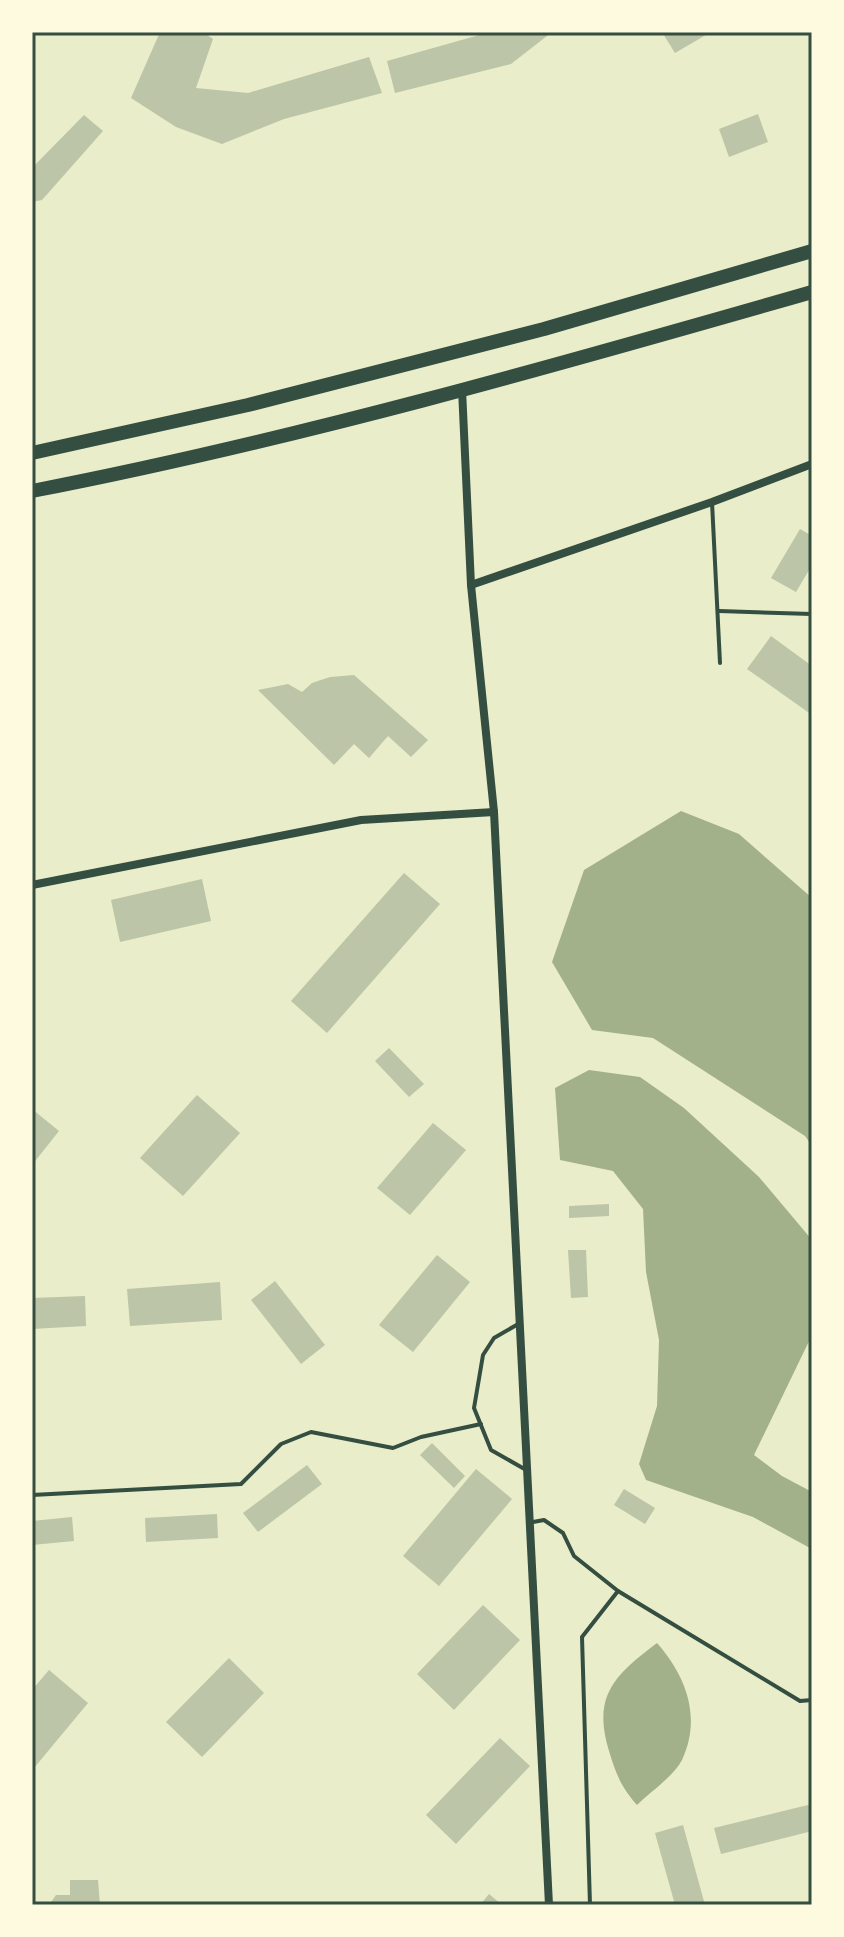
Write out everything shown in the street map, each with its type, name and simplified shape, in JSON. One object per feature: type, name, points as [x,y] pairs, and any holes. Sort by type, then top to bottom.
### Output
[{"type":"highway","points":[[32,453],[248,405],[544,329],[812,251]]},
{"type":"highway","points":[[32,491],[261,441],[812,292]]},
{"type":"street","points":[[462,389],[471,585],[494,812],[533,1522],[549,1905]]},
{"type":"street","points":[[471,585],[812,464]]},
{"type":"street","points":[[32,885],[361,820],[494,812]]},
{"type":"lane","points":[[712,502],[720,663]]},
{"type":"lane","points":[[718,611],[812,614]]},
{"type":"lane","points":[[522,1322],[494,1338],[483,1355],[474,1408],[491,1450],[530,1472]]},
{"type":"lane","points":[[32,1495],[241,1484],[281,1444],[311,1432],[393,1448],[421,1437],[481,1424]]},
{"type":"lane","points":[[533,1522],[544,1520],[563,1533],[574,1556],[618,1591],[800,1701],[812,1700]]},
{"type":"lane","points":[[590,1905],[582,1637],[618,1591]]},
{"type":"shaded area","points":[[681,811],[739,834],[812,898],[812,1146],[805,1136],[653,1038],[592,1030],[552,962],[584,870]]},
{"type":"shaded area","points":[[589,1070],[640,1077],[684,1108],[759,1177],[812,1240],[812,1335],[754,1455],[782,1476],[812,1492],[810,1548],[753,1517],[646,1480],[639,1464],[657,1406],[659,1340],[646,1272],[643,1209],[613,1171],[560,1160],[555,1088]]},
{"type":"shaded area","points":[[657,1643],[683,1683],[691,1713],[691,1728],[678,1766],[637,1805],[614,1767],[604,1732],[603,1715],[611,1688],[619,1676]]},
{"type":"building","points":[[160,32],[203,32],[213,39],[196,88],[248,93],[369,57],[382,93],[284,119],[222,144],[176,127],[131,98]]},
{"type":"building","points":[[490,32],[552,32],[511,64],[395,93],[387,61]]},
{"type":"building","points":[[662,32],[711,32],[675,53]]},
{"type":"building","points":[[758,114],[768,142],[729,157],[719,129]]},
{"type":"building","points":[[84,115],[103,131],[42,200],[32,202],[32,168]]},
{"type":"building","points":[[800,529],[812,536],[812,565],[796,592],[771,578]]},
{"type":"building","points":[[771,636],[812,666],[812,715],[747,669]]},
{"type":"building","points":[[354,675],[428,740],[411,757],[388,736],[369,758],[354,744],[334,765],[258,690],[288,684],[302,692],[312,683],[330,677]]},
{"type":"building","points":[[404,873],[440,904],[327,1033],[291,1001]]},
{"type":"building","points":[[202,879],[211,921],[120,942],[111,900]]},
{"type":"building","points":[[389,1048],[424,1084],[409,1097],[375,1061]]},
{"type":"building","points":[[197,1095],[240,1133],[183,1196],[140,1158]]},
{"type":"building","points":[[32,1109],[59,1131],[32,1165]]},
{"type":"building","points":[[433,1123],[466,1150],[410,1215],[377,1188]]},
{"type":"building","points":[[609,1204],[609,1216],[569,1218],[569,1206]]},
{"type":"building","points":[[568,1250],[586,1250],[588,1297],[571,1298]]},
{"type":"building","points":[[437,1255],[470,1282],[413,1352],[379,1325]]},
{"type":"building","points":[[275,1281],[325,1345],[301,1364],[251,1300]]},
{"type":"building","points":[[220,1282],[222,1320],[130,1326],[127,1289]]},
{"type":"building","points":[[85,1296],[86,1326],[32,1329],[32,1298]]},
{"type":"building","points":[[432,1443],[465,1476],[454,1488],[420,1455]]},
{"type":"building","points":[[307,1465],[322,1484],[258,1532],[243,1513]]},
{"type":"building","points":[[476,1469],[512,1499],[439,1586],[403,1556]]},
{"type":"building","points":[[624,1489],[655,1508],[645,1524],[614,1505]]},
{"type":"building","points":[[217,1514],[218,1538],[146,1542],[145,1518]]},
{"type":"building","points":[[72,1517],[74,1541],[32,1545],[32,1521]]},
{"type":"building","points":[[483,1605],[520,1640],[454,1710],[417,1674]]},
{"type":"building","points":[[229,1658],[264,1693],[202,1757],[166,1722]]},
{"type":"building","points":[[49,1670],[88,1703],[34,1768],[32,1690]]},
{"type":"building","points":[[500,1738],[530,1766],[456,1844],[426,1815]]},
{"type":"building","points":[[812,1804],[812,1831],[721,1854],[714,1828]]},
{"type":"building","points":[[683,1825],[705,1905],[675,1905],[655,1833]]},
{"type":"building","points":[[70,1880],[98,1880],[100,1905],[49,1905],[56,1895],[70,1895]]},
{"type":"building","points":[[489,1894],[502,1905],[480,1905]]}]
